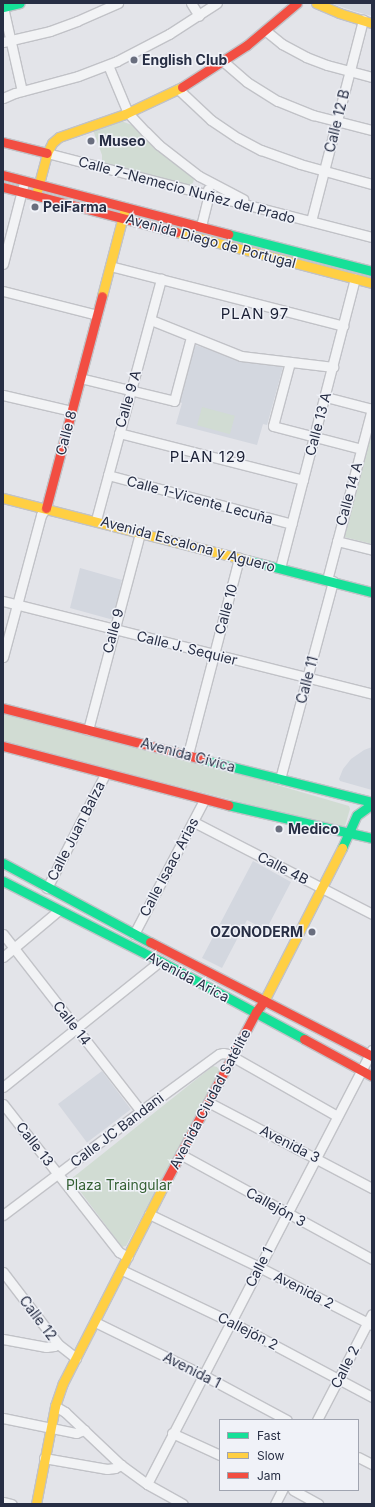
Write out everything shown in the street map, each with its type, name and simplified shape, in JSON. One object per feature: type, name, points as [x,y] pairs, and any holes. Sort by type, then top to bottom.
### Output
[{"type":"main road","points":[[3,7],[20,3]]},
{"type":"main road","points":[[36,196],[47,153],[52,143],[64,134],[128,113],[178,89],[224,62],[266,31],[297,3]]},
{"type":"main road","points":[[316,3],[340,14],[368,21]]},
{"type":"main road","name":"Calle 7-Nemecio Nuñez del Prado","points":[[3,142],[47,153]]},
{"type":"main road","name":"Avenida Diego de Portugal","points":[[3,175],[372,271]]},
{"type":"main road","name":"Avenida Diego de Portugal","points":[[3,187],[372,283]]},
{"type":"main road","name":"Calle 8","points":[[46,508],[125,207]]},
{"type":"main road","points":[[268,256],[271,245]]},
{"type":"main road","points":[[355,279],[358,268]]},
{"type":"main road","name":"Avenida Escalona y Aguero","points":[[3,498],[96,520],[140,533],[372,592]]},
{"type":"main road","name":"Avenida Cívica","points":[[3,708],[188,754],[372,803]]},
{"type":"main road","points":[[3,746],[204,800],[372,838]]},
{"type":"main road","name":"Avenida Ciudad Satélite","points":[[36,1504],[50,1427],[63,1383],[180,1154],[256,1012],[264,1001],[349,834],[357,815],[372,803]]},
{"type":"main road","name":"Avenida Arica","points":[[3,864],[264,1001],[371,1053]]},
{"type":"main road","name":"Avenida Arica","points":[[3,881],[160,961],[372,1076]]},
{"type":"street","points":[[7,41],[60,27],[118,3]]},
{"type":"street","points":[[191,3],[199,16]]},
{"type":"street","points":[[3,98],[108,65],[154,43],[199,16],[217,3]]},
{"type":"street","points":[[3,7],[7,41],[22,91]]},
{"type":"street","name":"Calle 12 B","points":[[311,222],[350,71],[368,21]]},
{"type":"street","points":[[266,31],[294,51],[312,60],[372,77]]},
{"type":"street","points":[[224,62],[247,82],[278,101],[295,109],[372,130]]},
{"type":"street","points":[[108,65],[128,113],[159,145],[208,181],[233,195],[276,212]]},
{"type":"street","points":[[178,89],[211,120],[244,142],[272,155],[372,184]]},
{"type":"street","name":"Calle 7-Nemecio Nuñez del Prado","points":[[47,153],[372,237]]},
{"type":"street","points":[[3,264],[25,181]]},
{"type":"street","points":[[201,226],[209,195],[208,181]]},
{"type":"street","points":[[110,266],[343,326]]},
{"type":"street","name":"Calle 9 A","points":[[96,520],[161,279]]},
{"type":"street","name":"Calle 13 A","points":[[280,568],[326,397],[355,279]]},
{"type":"street","points":[[3,291],[96,315]]},
{"type":"street","points":[[151,320],[241,356],[333,367]]},
{"type":"street","points":[[80,378],[174,401],[191,337]]},
{"type":"street","points":[[290,362],[273,426],[361,449]]},
{"type":"street","points":[[3,395],[71,411]]},
{"type":"street","points":[[326,397],[372,409]]},
{"type":"street","name":"Calle 14 A","points":[[330,581],[337,541],[372,409]]},
{"type":"street","points":[[119,433],[303,480]]},
{"type":"street","name":"Calle 1-Vicente Lecuña","points":[[108,475],[292,524]]},
{"type":"street","name":"Calle 8","points":[[3,657],[41,515],[46,508]]},
{"type":"street","name":"Calle 9","points":[[88,730],[140,533]]},
{"type":"street","points":[[337,541],[372,550]]},
{"type":"street","name":"Calle 10","points":[[188,754],[239,558]]},
{"type":"street","name":"Calle 11","points":[[280,779],[308,677],[330,581]]},
{"type":"street","name":"Calle J. Sequier","points":[[3,601],[372,694]]},
{"type":"street","name":"Calle Juan Balza","points":[[47,888],[106,774]]},
{"type":"street","name":"Calle Isaac Arias","points":[[134,934],[194,822],[204,800]]},
{"type":"street","name":"Calle 4B","points":[[194,822],[372,914]]},
{"type":"street","points":[[3,957],[59,910]]},
{"type":"street","name":"Calle 14","points":[[3,934],[141,1112]]},
{"type":"street","points":[[3,1087],[160,961]]},
{"type":"street","name":"Calle 1","points":[[147,1484],[172,1433],[371,1053]]},
{"type":"street","name":"Calle JC Bandani","points":[[3,1215],[219,1054],[228,1054],[233,1056]]},
{"type":"street","points":[[233,1056],[337,1116]]},
{"type":"street","name":"Avenida 3","points":[[208,1102],[372,1188]]},
{"type":"street","name":"Calle 13","points":[[3,1104],[119,1252],[128,1257]]},
{"type":"street","name":"Callejón 3","points":[[180,1154],[286,1214],[372,1259]]},
{"type":"street","name":"Avenida 2","points":[[149,1214],[259,1267],[370,1324]]},
{"type":"street","name":"Callejón 2","points":[[122,1270],[231,1322],[372,1397]]},
{"type":"street","name":"Calle 12","points":[[3,1272],[58,1344],[76,1358]]},
{"type":"street","name":"Calle 2","points":[[318,1419],[370,1324],[372,1314]]},
{"type":"street","name":"Avenida 1","points":[[95,1322],[203,1375],[285,1419]]},
{"type":"street","points":[[3,1339],[46,1347],[58,1344]]},
{"type":"street","points":[[55,1406],[60,1407],[121,1465],[147,1484],[181,1504]]},
{"type":"street","points":[[3,1418],[76,1433],[84,1430]]},
{"type":"street","points":[[172,1433],[219,1455]]},
{"type":"street","points":[[44,1458],[108,1469],[121,1465]]},
{"type":"street","points":[[359,1458],[372,1464]]},
{"type":"street","points":[[275,1504],[282,1491]]},
{"type":"street","points":[[295,1491],[318,1504]]},
{"type":"street","points":[[3,1502],[12,1504]]},
{"type":"shaded area","points":[[330,3],[372,3],[372,16],[354,11]]},
{"type":"shaded area","points":[[195,345],[237,358],[280,365],[283,367],[267,425],[263,424],[257,445],[176,424],[182,403],[179,402]]},
{"type":"shaded area","points":[[80,568],[122,580],[113,618],[110,619],[70,608]]},
{"type":"shaded area","points":[[372,747],[372,790],[340,781],[339,779],[343,769],[351,759],[364,750]]},
{"type":"shaded area","points":[[253,861],[291,882],[266,930],[247,920],[222,968],[202,958]]},
{"type":"shaded area","points":[[102,1071],[131,1109],[87,1142],[58,1104]]},
{"type":"green space","points":[[121,121],[132,125],[162,154],[192,177],[194,179],[193,183],[189,185],[102,162],[102,155],[93,130]]},
{"type":"green space","points":[[202,407],[235,416],[230,434],[197,425]]},
{"type":"green space","points":[[372,431],[372,544],[344,537]]},
{"type":"green space","points":[[3,713],[209,765],[349,806],[350,809],[345,826],[343,828],[3,742]]},
{"type":"green space","name":"Plaza Traingular","points":[[213,1066],[217,1067],[220,1071],[126,1246],[122,1247],[71,1179]]},
{"type":"traffic: fast","points":[[3,7],[20,3]]},
{"type":"traffic: fast","points":[[228,234],[372,271]]},
{"type":"traffic: fast","points":[[247,560],[372,592]]},
{"type":"traffic: fast","points":[[201,759],[372,802]]},
{"type":"traffic: fast","points":[[342,848],[357,815],[372,804]]},
{"type":"traffic: fast","points":[[228,805],[372,838]]},
{"type":"traffic: fast","points":[[3,863],[150,942]]},
{"type":"traffic: fast","points":[[3,881],[160,961],[304,1039]]},
{"type":"traffic: slow","points":[[316,3],[339,13],[372,23]]},
{"type":"traffic: slow","points":[[37,191],[47,153],[52,143],[59,137],[125,114],[182,87]]},
{"type":"traffic: slow","points":[[102,296],[124,212]]},
{"type":"traffic: slow","points":[[176,232],[372,283]]},
{"type":"traffic: slow","points":[[3,498],[247,560]]},
{"type":"traffic: slow","points":[[264,1001],[342,848]]},
{"type":"traffic: slow","points":[[36,1504],[55,1406],[63,1383],[165,1183]]},
{"type":"traffic: jam","points":[[182,87],[247,45],[297,3]]},
{"type":"traffic: jam","points":[[3,142],[47,153]]},
{"type":"traffic: jam","points":[[3,175],[228,234]]},
{"type":"traffic: jam","points":[[3,187],[176,232]]},
{"type":"traffic: jam","points":[[46,508],[102,296]]},
{"type":"traffic: jam","points":[[3,708],[201,759]]},
{"type":"traffic: jam","points":[[3,746],[228,805]]},
{"type":"traffic: jam","points":[[150,942],[372,1056]]},
{"type":"traffic: jam","points":[[165,1183],[256,1012],[264,1001]]},
{"type":"traffic: jam","points":[[304,1039],[372,1076]]},
{"type":"place","name":"English Club","points":[[134,60]]},
{"type":"place","name":"Museo","points":[[91,141]]},
{"type":"place","name":"PeiFarma","points":[[35,207]]},
{"type":"place","name":"Medico","points":[[279,829]]},
{"type":"place","name":"OZONODERM","points":[[312,932]]},
{"type":"district","name":"PLAN 97","points":[[255,314]]},
{"type":"district","name":"PLAN 129","points":[[208,457]]}]
